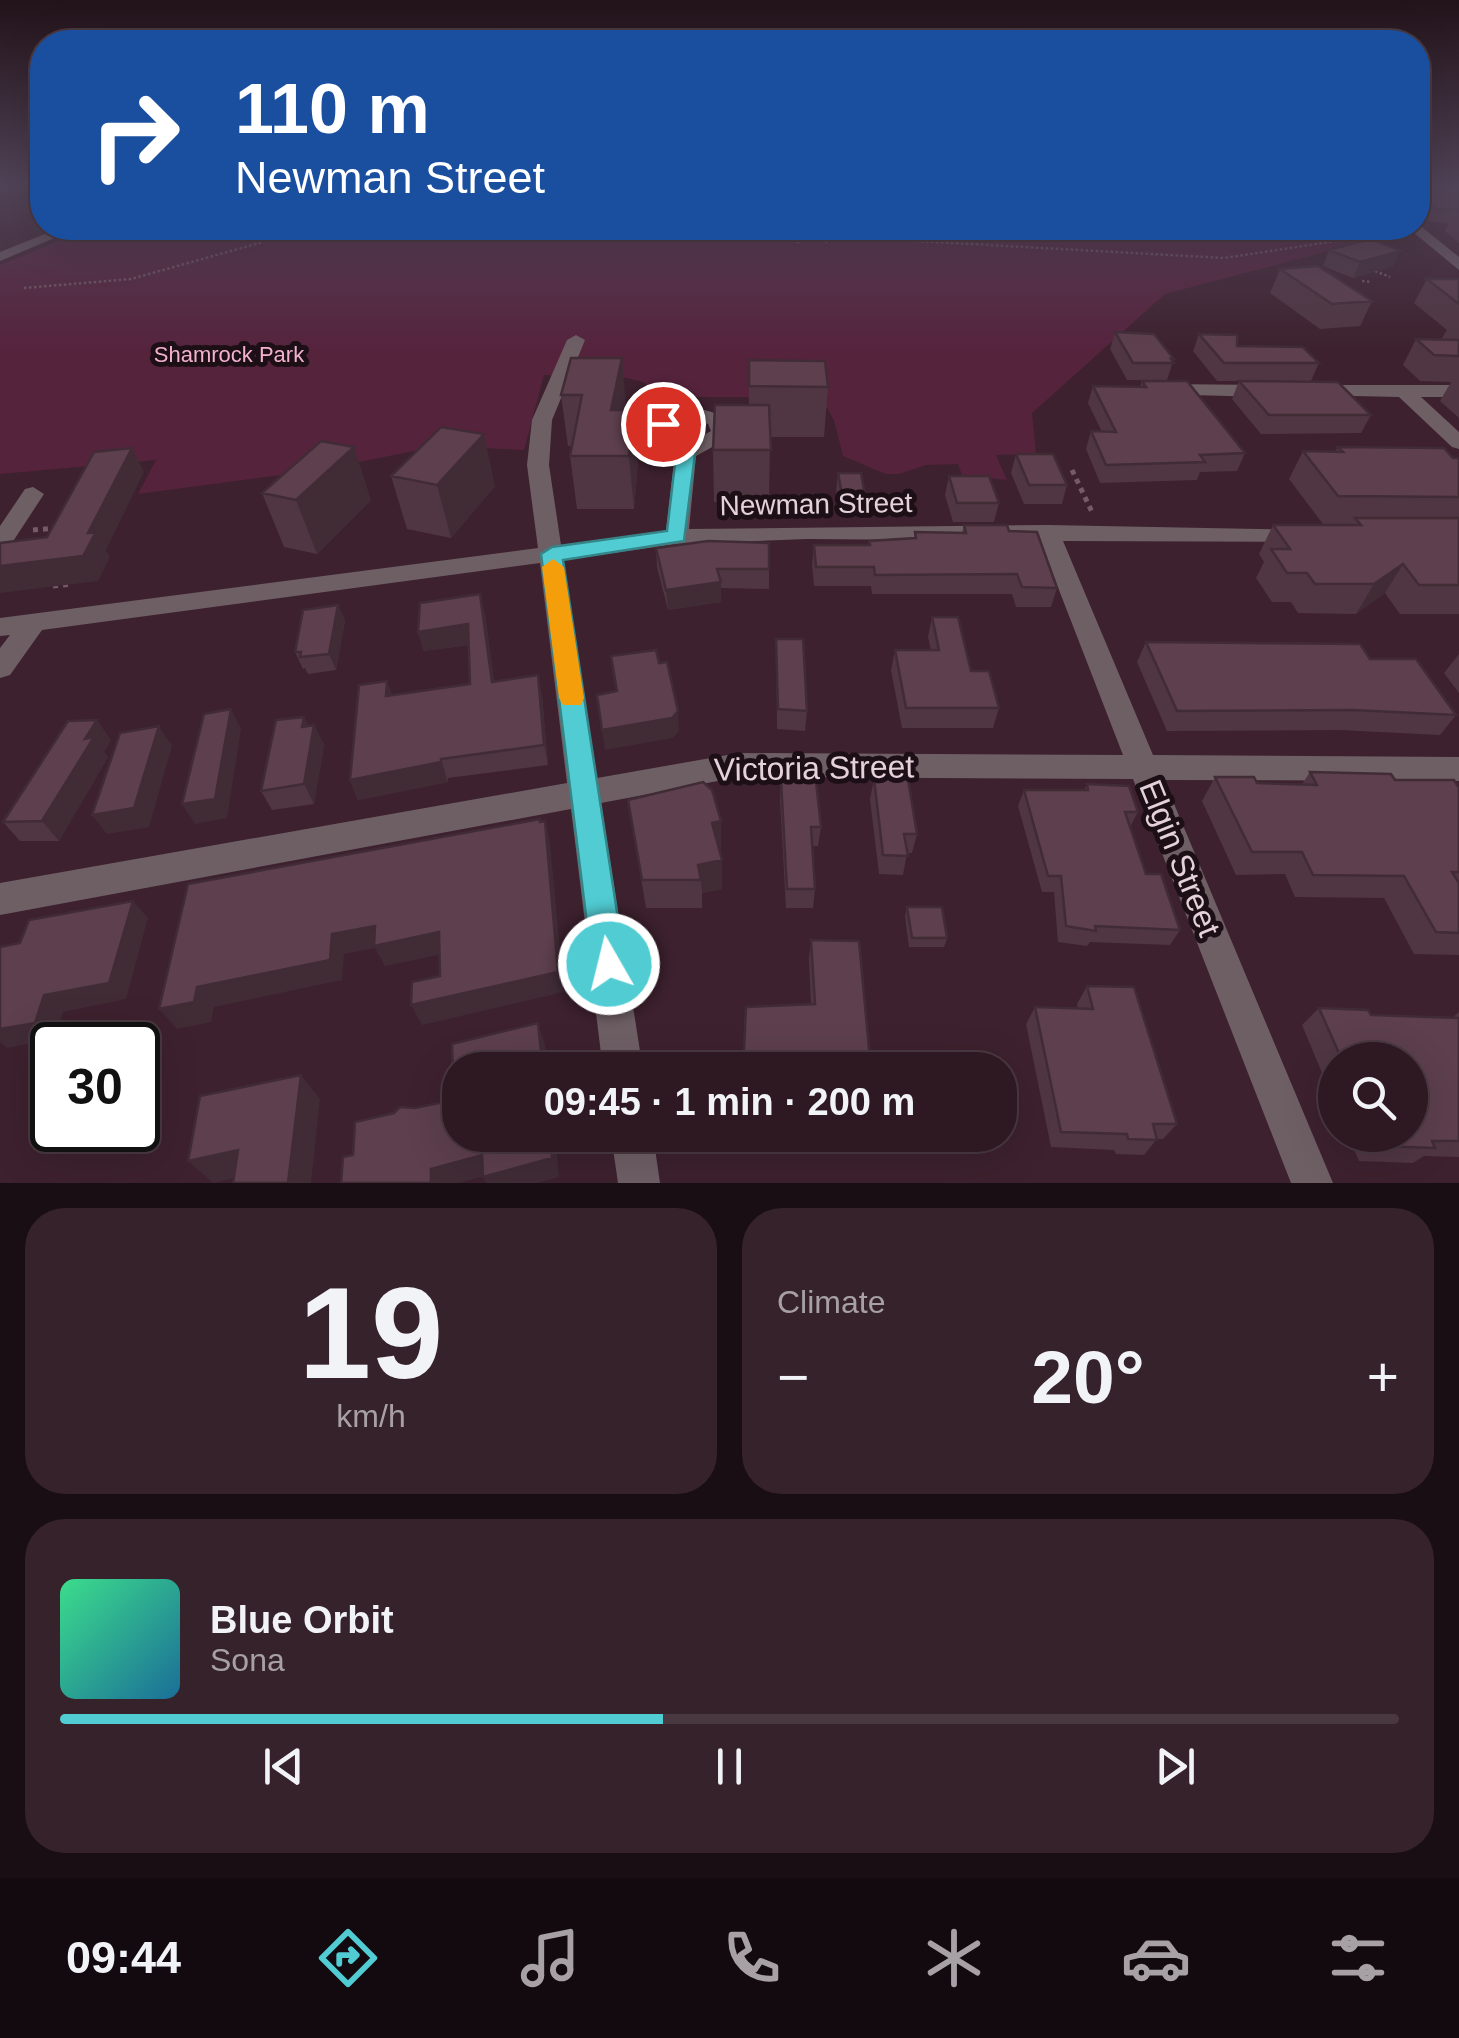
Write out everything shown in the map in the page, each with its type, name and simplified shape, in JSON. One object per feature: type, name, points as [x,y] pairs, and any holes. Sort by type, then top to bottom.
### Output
[{"type":"street","points":[[0,256],[40,240]]},
{"type":"street","points":[[1430,240],[1459,265]]},
{"type":"street","points":[[576,340],[549,398],[538,442],[538,465],[620,1052]]},
{"type":"street","points":[[1150,390],[1459,391]]},
{"type":"street","points":[[1404,391],[1459,443]]},
{"type":"street","points":[[677,537],[686,454]]},
{"type":"street","points":[[4,539],[33,494]]},
{"type":"street","name":"Newman Street","points":[[0,627],[677,537],[807,532],[1320,535]]},
{"type":"street","name":"Elgin Street","points":[[1048,532],[1312,1183]]},
{"type":"street","points":[[0,668],[34,622]]},
{"type":"street","name":"Victoria Street","points":[[0,898],[752,764],[1459,769]]},
{"type":"street","points":[[634,1152],[639,1183]]},
{"type":"path","points":[[797,240],[800,243]]},
{"type":"path","points":[[904,240],[1224,258],[1342,240]]},
{"type":"path","points":[[24,288],[131,279],[263,242]]},
{"type":"path","points":[[956,243],[975,250]]},
{"type":"path","points":[[1375,271],[1390,277]]},
{"type":"path","points":[[1362,282],[1372,282]]},
{"type":"path","points":[[1072,470],[1102,533]]},
{"type":"path","points":[[4,539],[61,527]]},
{"type":"green space","name":"Shamrock Park","points":[[61,240],[1370,240],[1165,294],[1032,413],[1036,454],[996,455],[1007,480],[962,475],[958,464],[926,465],[886,474],[843,456],[827,408],[746,397],[662,397],[643,382],[627,378],[544,375],[524,450],[439,446],[319,470],[138,494],[156,460],[0,474],[0,265]]},
{"type":"building","points":[[1373,240],[1401,251],[1360,262],[1329,250]]},
{"type":"building","points":[[1318,266],[1372,301],[1332,304],[1280,269]]},
{"type":"building","points":[[1427,279],[1459,279],[1459,304]]},
{"type":"building","points":[[1115,332],[1154,334],[1174,363],[1133,363]]},
{"type":"building","points":[[1199,334],[1237,335],[1237,346],[1303,347],[1319,363],[1224,363]]},
{"type":"building","points":[[1416,339],[1459,340],[1459,356],[1434,355]]},
{"type":"building","points":[[571,358],[622,358],[611,410],[634,410],[629,456],[570,456],[582,395],[561,395]]},
{"type":"building","points":[[749,360],[825,361],[828,387],[749,386]]},
{"type":"building","points":[[1142,381],[1187,381],[1245,453],[1200,455],[1205,462],[1106,465],[1091,431],[1116,432],[1093,386],[1146,387]]},
{"type":"building","points":[[1239,381],[1338,382],[1371,415],[1269,415]]},
{"type":"building","points":[[715,405],[769,405],[771,450],[713,450]]},
{"type":"building","points":[[441,427],[484,434],[437,485],[391,476]]},
{"type":"building","points":[[321,441],[354,447],[296,500],[262,493]]},
{"type":"building","points":[[1338,447],[1444,448],[1453,458],[1459,458],[1459,497],[1338,496],[1303,451],[1343,452]]},
{"type":"building","points":[[132,448],[88,533],[96,532],[83,556],[0,566],[0,543],[47,537],[94,452]]},
{"type":"building","points":[[1016,454],[1053,454],[1067,485],[1029,485]]},
{"type":"building","points":[[838,473],[861,473],[865,495],[842,495]]},
{"type":"building","points":[[949,476],[989,476],[999,503],[957,503]]},
{"type":"building","points":[[1355,518],[1459,518],[1459,585],[1419,585],[1403,564],[1374,584],[1315,584],[1307,573],[1287,573],[1271,549],[1290,549],[1273,525],[1361,525]]},
{"type":"building","points":[[964,525],[1007,525],[1009,531],[1037,532],[1057,588],[1022,587],[1017,574],[875,575],[874,567],[816,567],[814,545],[870,545],[869,541],[916,538],[915,532],[966,533]]},
{"type":"building","points":[[708,541],[769,543],[769,569],[717,569],[721,582],[666,590],[656,548]]},
{"type":"building","points":[[480,594],[492,682],[538,675],[544,745],[441,759],[350,780],[359,685],[387,681],[386,696],[470,684],[468,624],[418,632],[420,603]]},
{"type":"building","points":[[338,605],[329,654],[300,657],[301,652],[295,652],[303,610]]},
{"type":"building","points":[[932,617],[958,617],[971,671],[989,671],[999,708],[906,708],[895,650],[939,650]]},
{"type":"building","points":[[776,639],[803,639],[807,711],[778,709]]},
{"type":"building","points":[[1146,642],[1360,644],[1370,659],[1416,659],[1456,715],[1353,710],[1177,711]]},
{"type":"building","points":[[656,650],[659,663],[667,662],[678,711],[672,718],[602,730],[597,695],[617,691],[611,656]]},
{"type":"building","points":[[231,709],[215,799],[182,804],[204,714]]},
{"type":"building","points":[[304,717],[302,727],[314,725],[304,784],[261,791],[276,720]]},
{"type":"building","points":[[97,720],[85,739],[94,737],[42,821],[3,822],[68,721]]},
{"type":"building","points":[[159,726],[134,808],[92,815],[120,733]]},
{"type":"building","points":[[1310,772],[1391,774],[1395,780],[1454,780],[1459,788],[1459,872],[1452,872],[1459,883],[1459,933],[1436,932],[1404,876],[1313,875],[1302,852],[1252,852],[1215,777],[1254,777],[1257,783],[1317,785]]},
{"type":"building","points":[[874,779],[908,779],[917,834],[904,834],[908,856],[883,855]]},
{"type":"building","points":[[781,781],[816,781],[821,827],[811,827],[815,889],[787,889]]},
{"type":"building","points":[[703,782],[712,790],[721,821],[712,823],[722,860],[698,865],[701,880],[642,880],[628,800]]},
{"type":"building","points":[[1087,784],[1129,786],[1138,812],[1125,812],[1146,874],[1161,874],[1180,930],[1095,926],[1096,931],[1066,926],[1061,876],[1048,876],[1024,790],[1088,790]]},
{"type":"building","points":[[545,821],[558,972],[411,1005],[412,982],[440,976],[439,932],[374,946],[375,926],[332,934],[330,960],[197,987],[194,1002],[159,1009],[188,884]]},
{"type":"building","points":[[133,901],[109,983],[44,995],[35,1022],[0,1029],[0,947],[20,943],[29,920]]},
{"type":"building","points":[[907,907],[942,907],[947,938],[912,938]]},
{"type":"building","points":[[811,940],[859,941],[869,1052],[744,1052],[746,1007],[815,1004]]},
{"type":"building","points":[[1087,986],[1134,987],[1177,1124],[1153,1124],[1157,1140],[1128,1139],[1127,1134],[1061,1132],[1035,1007],[1093,1009]]},
{"type":"building","points":[[1319,1008],[1368,1010],[1371,1015],[1459,1018],[1459,1141],[1432,1141],[1435,1148],[1428,1148],[1428,1042],[1334,1042]]},
{"type":"building","points":[[538,1023],[541,1052],[452,1052],[452,1044]]},
{"type":"building","points":[[301,1075],[288,1183],[233,1183],[238,1150],[188,1161],[200,1096]]},
{"type":"building","points":[[442,1102],[442,1152],[551,1152],[552,1158],[483,1177],[482,1155],[431,1169],[431,1183],[341,1183],[343,1157],[353,1155],[355,1122],[394,1113],[400,1107]]},
{"type":"slow traffic","points":[[553,567],[572,698]]},
{"type":"route","points":[[609,964],[552,554],[677,537],[686,454],[663,435],[663,424]]}]
